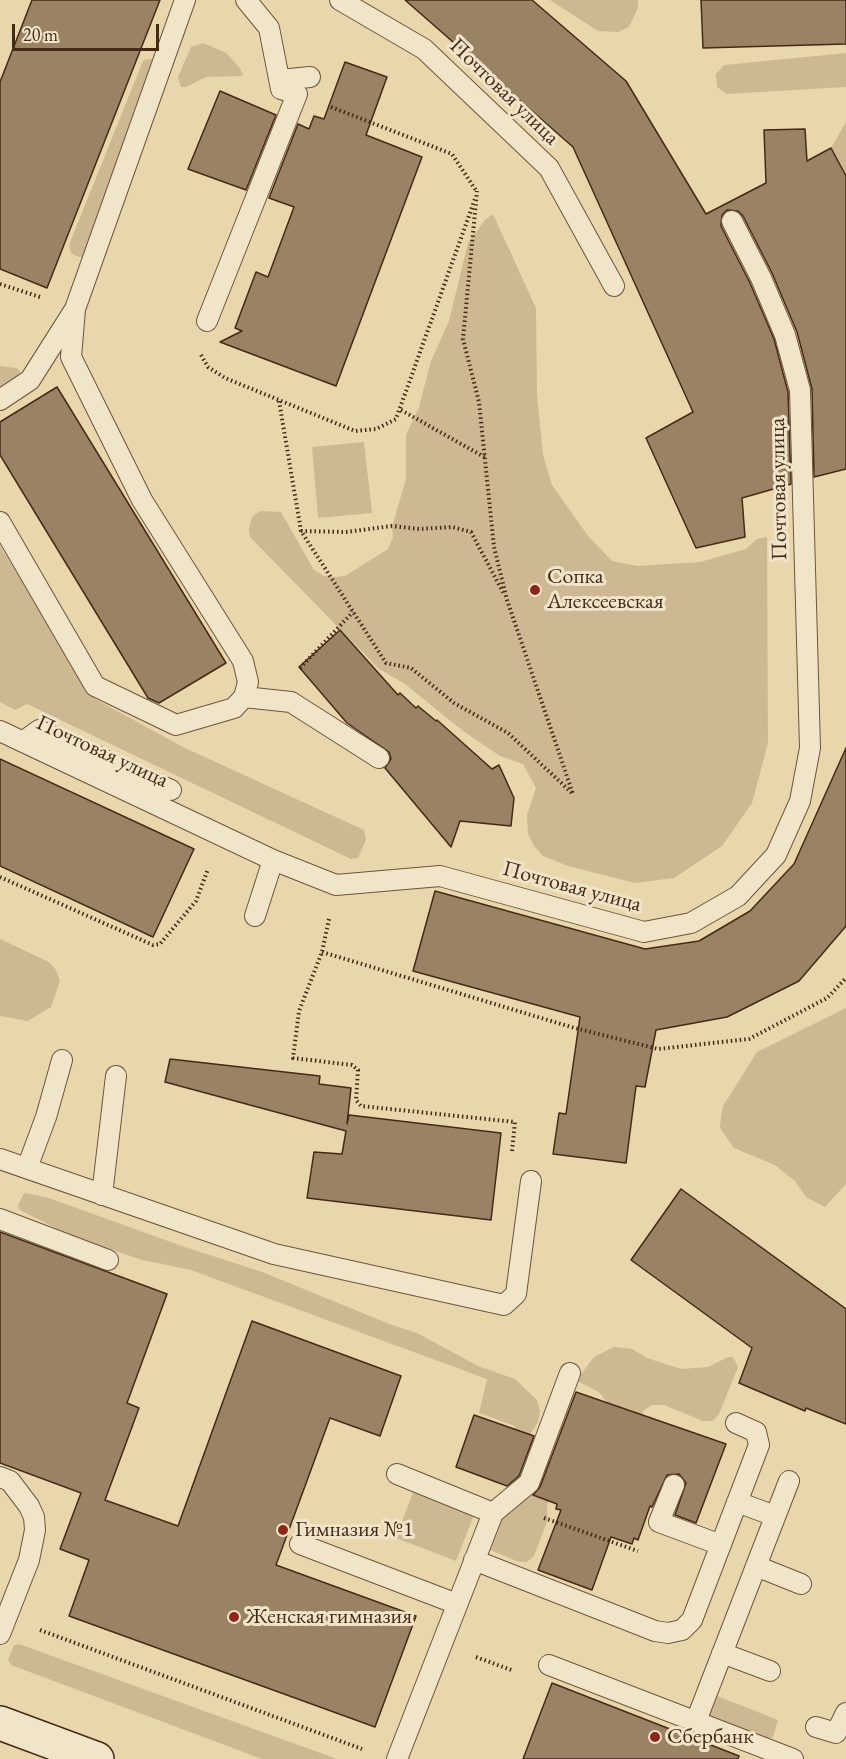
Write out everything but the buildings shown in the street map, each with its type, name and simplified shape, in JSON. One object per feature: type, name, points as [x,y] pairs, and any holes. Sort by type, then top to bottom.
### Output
[{"type":"main road","points":[[0,1723],[97,1759]]},
{"type":"lane","points":[[0,400],[30,380],[75,309],[185,0]]},
{"type":"lane","points":[[207,321],[297,94],[281,89],[269,28],[246,0]]},
{"type":"lane","name":"Почтовая улица","points":[[340,0],[424,49],[549,168],[614,286]]},
{"type":"lane","points":[[279,80],[310,77]]},
{"type":"lane","name":"Почтовая улица","points":[[0,731],[273,860],[336,885],[440,876],[644,932],[691,923],[738,896],[776,855],[800,801],[810,748],[800,390],[785,335],[761,278],[732,221]]},
{"type":"lane","points":[[0,522],[94,686],[176,725],[234,708],[244,697],[248,682],[243,661],[142,500],[71,357],[75,309]]},
{"type":"lane","points":[[244,697],[291,702],[379,758]]},
{"type":"lane","points":[[24,741],[39,730],[171,790]]},
{"type":"lane","points":[[255,916],[273,860]]},
{"type":"lane","points":[[27,1168],[46,1117],[62,1060]]},
{"type":"lane","points":[[102,1195],[116,1076]]},
{"type":"lane","points":[[0,1159],[274,1254],[504,1305],[516,1294],[531,1181]]},
{"type":"lane","points":[[0,1219],[108,1260]]},
{"type":"lane","points":[[397,1759],[495,1510],[522,1491],[529,1483],[570,1373]]},
{"type":"lane","points":[[474,1560],[655,1631],[668,1633],[681,1630],[692,1620],[759,1439],[756,1432],[736,1423]]},
{"type":"lane","points":[[397,1474],[495,1510]]},
{"type":"lane","points":[[0,1477],[10,1481],[29,1506],[34,1517],[35,1530],[29,1560],[0,1634]]},
{"type":"lane","points":[[696,1721],[789,1481]]},
{"type":"lane","points":[[674,1485],[659,1522],[721,1545]]},
{"type":"lane","points":[[737,1502],[775,1516]]},
{"type":"lane","points":[[300,1544],[457,1604]]},
{"type":"lane","points":[[756,1566],[801,1584]]},
{"type":"lane","points":[[722,1653],[770,1671]]},
{"type":"lane","points":[[549,1665],[793,1759]]},
{"type":"lane","points":[[816,1727],[836,1733],[846,1713]]},
{"type":"path","points":[[279,401],[301,531],[386,663],[411,668],[454,703],[508,733],[573,794],[507,600],[494,548],[479,402],[463,339],[477,191],[452,154],[297,94]]},
{"type":"path","points":[[207,321],[199,339],[201,352],[208,367],[225,378],[355,431],[376,429],[396,419],[401,410],[477,191]]},
{"type":"path","points":[[401,410],[486,458]]},
{"type":"path","points":[[301,531],[346,532],[392,526],[419,529],[452,527],[471,532],[507,600]]},
{"type":"path","points":[[0,877],[153,945],[160,944],[196,901]]},
{"type":"path","points":[[336,885],[322,952],[299,1011],[293,1058],[352,1065],[358,1070],[356,1100],[361,1106],[515,1122],[512,1155]]},
{"type":"path","points":[[322,952],[571,1027],[658,1049],[749,1039],[827,998],[846,978]]},
{"type":"path","points":[[495,1510],[527,1518],[550,1519],[634,1552],[649,1546],[659,1522]]},
{"type":"path","points":[[34,1628],[371,1752]]},
{"type":"path","points":[[442,1643],[526,1675],[549,1665]]},
{"type":"shaded area","points":[[550,0],[638,0],[638,8],[629,27],[618,32],[598,31]]},
{"type":"shaded area","points":[[203,43],[226,53],[240,68],[243,76],[206,77],[186,87],[181,87],[178,77],[191,47]]},
{"type":"shaded area","points":[[846,53],[846,87],[727,94],[717,87],[716,74],[724,65]]},
{"type":"shaded area","points":[[154,59],[84,257],[79,257],[71,253],[69,245],[143,61]]},
{"type":"shaded area","points":[[846,122],[846,176],[831,148]]},
{"type":"shaded area","points":[[493,214],[536,308],[537,394],[543,455],[552,485],[588,536],[612,561],[637,566],[700,562],[746,549],[757,539],[767,537],[768,743],[752,803],[722,846],[674,878],[635,883],[568,866],[543,856],[534,846],[528,834],[527,815],[536,788],[523,764],[500,756],[463,731],[405,684],[379,669],[250,537],[252,517],[260,511],[281,512],[314,570],[324,576],[345,576],[388,549],[393,537],[392,527],[406,479],[406,435],[419,407],[431,361],[449,321],[468,243],[485,220]]},
{"type":"shaded area","points":[[0,366],[17,368],[20,375],[0,388]]},
{"type":"shaded area","points":[[364,442],[372,513],[318,518],[312,447]]},
{"type":"shaded area","points":[[0,546],[95,699],[185,748],[364,830],[366,840],[358,858],[351,859],[27,704],[15,710],[0,702]]},
{"type":"shaded area","points":[[0,939],[49,962],[56,970],[60,981],[51,1007],[28,1021],[0,1016]]},
{"type":"shaded area","points":[[846,1008],[846,1184],[825,1207],[806,1197],[795,1181],[775,1165],[734,1148],[720,1128],[721,1117],[723,1106],[757,1052]]},
{"type":"shaded area","points":[[24,1193],[46,1197],[262,1272],[417,1333],[478,1366],[515,1379],[537,1400],[540,1411],[538,1422],[530,1435],[514,1435],[515,1426],[479,1413],[487,1379],[191,1270],[142,1260],[69,1235],[20,1210],[18,1206]]},
{"type":"shaded area","points":[[614,1347],[632,1349],[647,1358],[681,1369],[708,1367],[728,1357],[733,1357],[738,1367],[719,1414],[713,1421],[703,1421],[664,1405],[652,1405],[644,1410],[630,1450],[589,1451],[606,1401],[599,1392],[579,1382],[579,1377],[594,1357]]},
{"type":"shaded area","points":[[546,1460],[556,1463],[559,1471],[547,1506],[548,1519],[534,1556],[527,1562],[519,1562],[490,1550],[490,1542],[501,1515]]},
{"type":"shaded area","points":[[415,1487],[476,1510],[456,1561],[396,1538]]},
{"type":"shaded area","points":[[19,1644],[337,1759],[262,1759],[11,1665],[8,1660],[14,1645]]},
{"type":"shaded area","points":[[717,1696],[778,1720],[773,1737],[767,1740],[710,1718],[708,1712]]},
{"type":"place","name":"Сопка Алексеевская","points":[[535,590]]},
{"type":"place","name":"Гимназия №1","points":[[283,1530]]},
{"type":"place","name":"Женская гимназия","points":[[234,1617]]},
{"type":"place","name":"Сбербанк","points":[[655,1737]]}]
